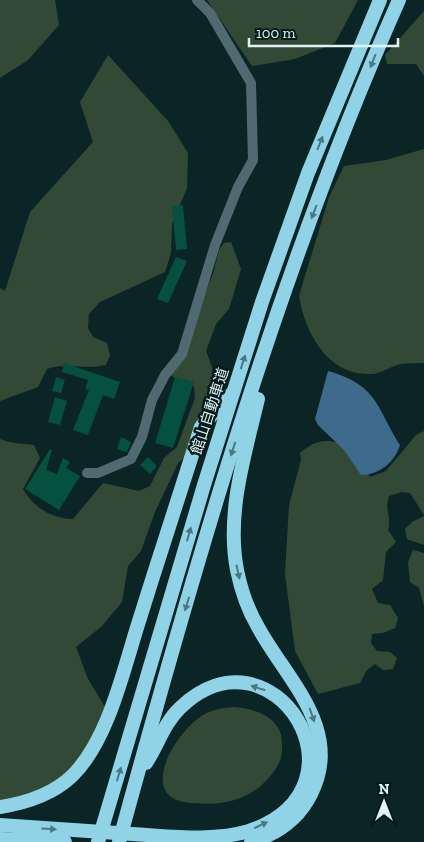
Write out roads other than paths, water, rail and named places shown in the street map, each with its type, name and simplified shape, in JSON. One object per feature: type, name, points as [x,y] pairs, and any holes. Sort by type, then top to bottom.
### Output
[{"type":"highway","name":"館山自動車道","points":[[98,842],[233,391],[308,173],[380,0]]},
{"type":"highway","points":[[119,842],[228,467],[288,285],[312,214],[377,49],[399,0]]},
{"type":"highway","points":[[251,842],[284,826],[298,814],[314,788],[320,762],[317,733],[306,702],[258,628],[248,607],[237,572],[233,540],[241,468],[288,285]]},
{"type":"highway","points":[[0,807],[20,804],[49,793],[72,776],[91,751],[114,697],[201,427],[233,391]]},
{"type":"highway","points":[[0,825],[183,837],[217,836],[243,832],[265,824],[292,803],[306,778],[308,747],[298,717],[288,704],[277,696],[246,684],[216,685],[202,691],[179,709],[168,723],[155,750],[138,775]]},
{"type":"highway","points":[[0,839],[65,842]]},
{"type":"street","points":[[87,473],[98,473],[131,459],[142,437],[152,400],[165,376],[182,354],[215,245],[238,187],[253,160],[251,83],[210,13],[196,0]]},
{"type":"water","points":[[328,371],[357,383],[374,399],[400,445],[390,462],[374,473],[361,475],[344,450],[318,425],[315,419]]}]
